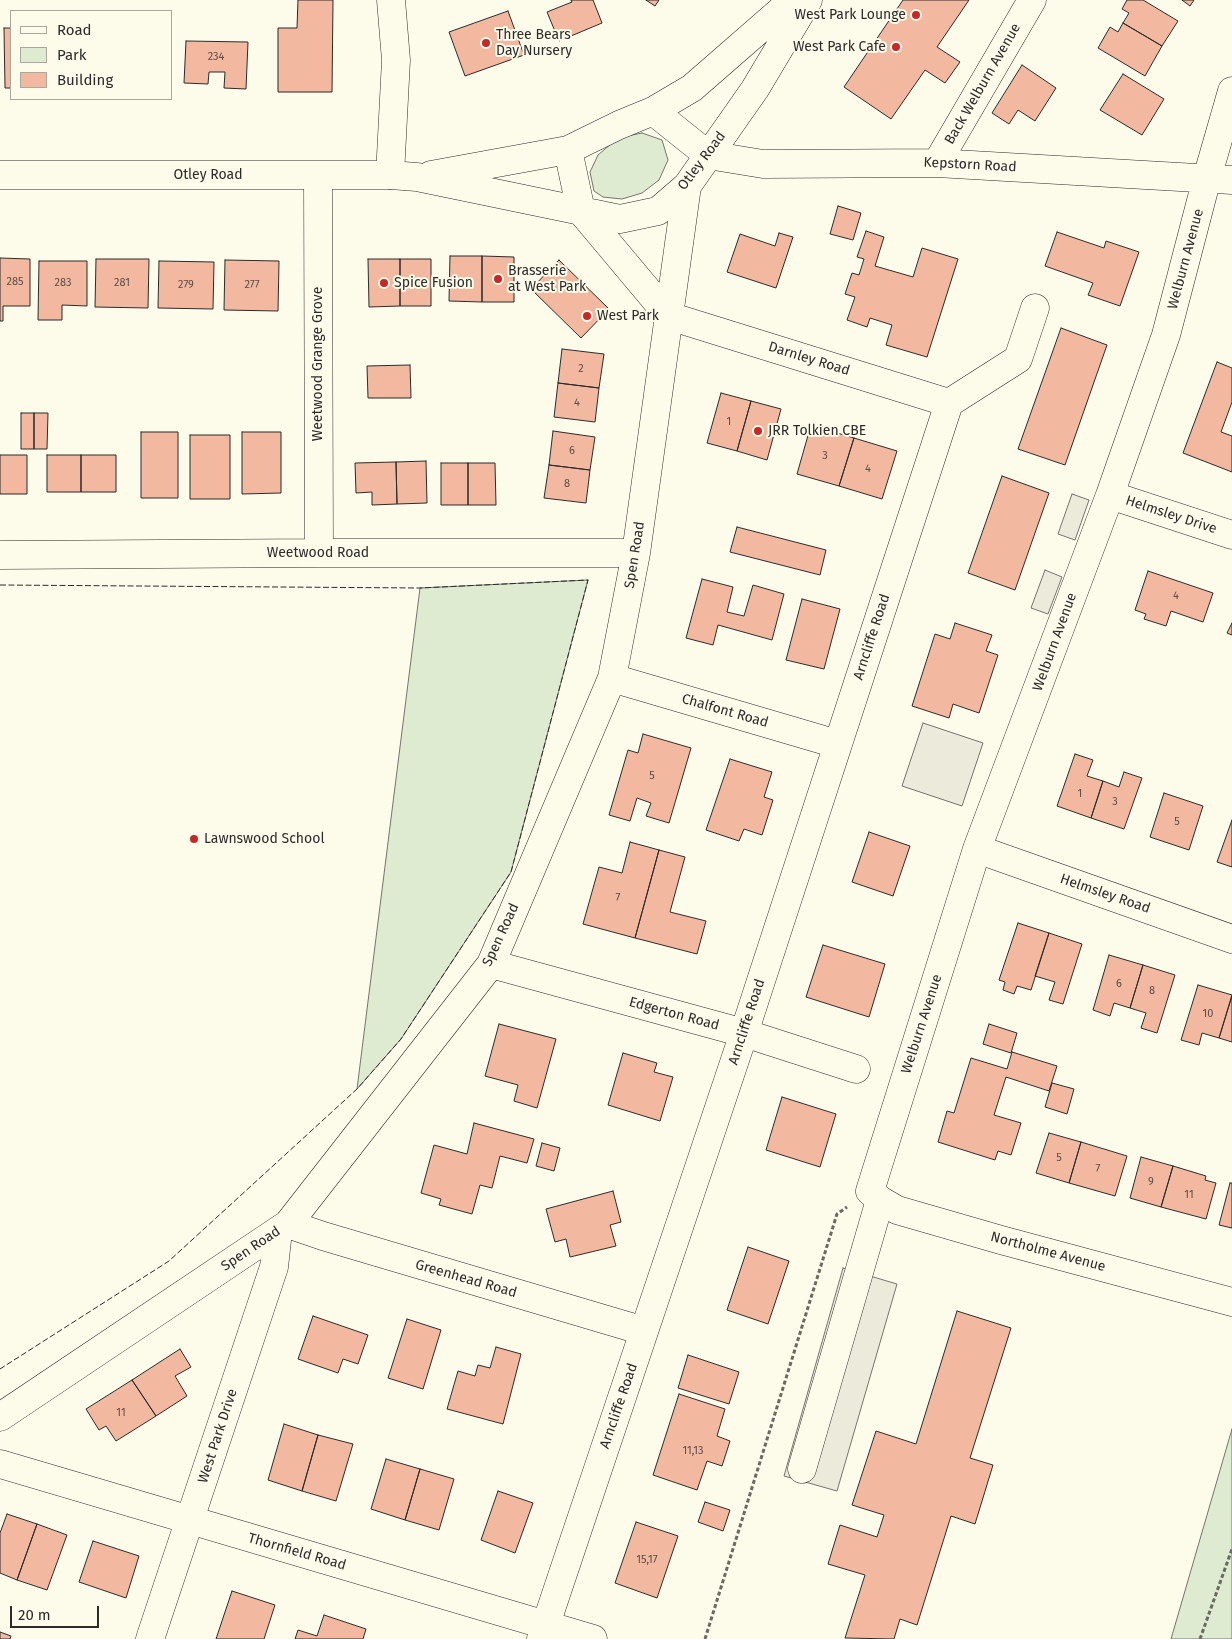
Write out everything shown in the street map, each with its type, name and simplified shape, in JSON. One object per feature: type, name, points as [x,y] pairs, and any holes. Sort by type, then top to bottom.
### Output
[{"type":"main road","points":[[390,175],[396,60],[392,0]]},
{"type":"main road","name":"Otley Road","points":[[417,177],[568,150],[653,111],[692,88],[793,0]]},
{"type":"main road","name":"Otley Road","points":[[0,175],[390,175],[417,177],[620,218],[658,211],[687,186],[755,89],[808,0]]},
{"type":"main road","name":"Back Welburn Avenue","points":[[937,163],[1031,3]]},
{"type":"main road","name":"Welburn Avenue","points":[[802,1469],[875,1195],[977,849],[1110,495],[1219,179],[1232,91]]},
{"type":"main road","points":[[653,111],[708,156]]},
{"type":"main road","points":[[568,150],[581,211],[669,316]]},
{"type":"main road","name":"Kepstorn Road","points":[[708,156],[762,164],[937,163],[1219,179]]},
{"type":"main road","name":"Weetwood Grange Grove","points":[[318,176],[319,553]]},
{"type":"main road","name":"Spen Road","points":[[0,1417],[283,1228],[491,964],[612,678],[636,553],[687,186]]},
{"type":"main road","points":[[949,403],[1018,359],[1035,308]]},
{"type":"main road","name":"Darnley Road","points":[[669,316],[949,403]]},
{"type":"main road","name":"Arncliffe Road","points":[[543,1632],[744,1033],[949,403]]},
{"type":"main road","name":"Helmsley Drive","points":[[1110,495],[1232,535]]},
{"type":"main road","name":"Weetwood Road","points":[[0,555],[636,553]]},
{"type":"main road","name":"Chalfont Road","points":[[612,678],[837,744]]},
{"type":"main road","name":"Helmsley Road","points":[[977,849],[1232,939]]},
{"type":"main road","name":"Edgerton Road","points":[[491,964],[744,1033],[856,1069]]},
{"type":"main road","name":"Northolme Avenue","points":[[875,1195],[898,1210],[1001,1240],[1232,1302]]},
{"type":"main road","name":"Greenhead Road","points":[[283,1228],[323,1236],[644,1331]]},
{"type":"main road","name":"West Park Drive","points":[[150,1639],[274,1267],[283,1228]]},
{"type":"main road","name":"Thornfield Road","points":[[0,1464],[190,1520],[543,1632],[593,1639]]},
{"type":"path","points":[[705,1639],[837,1214],[875,1195]]},
{"type":"path","points":[[1200,1639],[1232,1549]]},
{"type":"green space","points":[[642,133],[662,140],[668,160],[659,180],[642,193],[622,199],[603,197],[594,191],[590,172],[598,155],[618,138]]},
{"type":"green space","points":[[588,580],[511,872],[401,1039],[357,1089],[420,588]]},
{"type":"green space","points":[[1232,1429],[1232,1639],[1171,1639]]},
{"type":"shaded area","points":[[1072,494],[1089,500],[1075,540],[1058,534]]},
{"type":"shaded area","points":[[1045,570],[1062,577],[1048,614],[1031,608]]},
{"type":"shaded area","points":[[923,723],[983,743],[962,806],[902,786]]},
{"type":"shaded area","points":[[843,1268],[897,1284],[837,1491],[784,1476]]},
{"type":"building","points":[[298,0],[333,0],[332,92],[278,92],[278,28],[297,28]]},
{"type":"building","points":[[571,0],[593,0],[602,23],[559,41],[547,12],[572,2]]},
{"type":"building","points":[[646,0],[659,0],[655,6]]},
{"type":"building","points":[[903,0],[969,0],[937,47],[960,62],[945,83],[925,70],[891,119],[844,87]]},
{"type":"building","points":[[1127,0],[1143,0],[1178,21],[1162,46],[1123,23],[1129,13],[1122,9]]},
{"type":"building","points":[[1182,0],[1194,0],[1190,6]]},
{"type":"building","name":"Three Bears Day Nursery","points":[[508,11],[524,55],[465,76],[449,32]]},
{"type":"building","points":[[1123,23],[1162,46],[1145,76],[1098,48],[1110,27],[1118,32]]},
{"type":"building","points":[[4,28],[10,28],[10,88],[5,88]]},
{"type":"building","points":[[186,41],[248,42],[246,89],[224,88],[225,72],[209,72],[208,84],[184,83]]},
{"type":"building","points":[[1022,65],[1056,88],[1035,121],[1018,110],[1009,124],[992,113]]},
{"type":"building","points":[[1123,74],[1164,99],[1142,135],[1100,110]]},
{"type":"building","points":[[838,206],[861,213],[853,240],[830,234]]},
{"type":"building","points":[[866,231],[884,237],[875,266],[913,277],[922,248],[958,259],[927,357],[886,345],[892,325],[870,318],[867,327],[847,320],[855,297],[845,294],[852,273],[859,275],[864,259],[857,257]]},
{"type":"building","points":[[1057,232],[1104,248],[1106,241],[1139,252],[1120,306],[1088,295],[1093,283],[1045,266]]},
{"type":"building","points":[[779,233],[793,237],[776,288],[727,272],[740,234],[775,246]]},
{"type":"building","points":[[450,256],[482,256],[482,302],[449,301]]},
{"type":"building","name":"Brasserie at West Park","points":[[482,256],[514,257],[514,302],[482,302]]},
{"type":"building","points":[[0,258],[30,259],[30,306],[3,306],[3,321],[0,321]]},
{"type":"building","points":[[96,259],[149,259],[148,308],[95,307]]},
{"type":"building","name":"Spice Fusion","points":[[368,259],[400,259],[400,306],[369,307]]},
{"type":"building","points":[[400,259],[431,259],[431,306],[400,306]]},
{"type":"building","points":[[225,260],[279,261],[278,311],[224,310]]},
{"type":"building","points":[[559,260],[609,309],[581,338],[531,289]]},
{"type":"building","points":[[39,261],[87,261],[87,306],[62,305],[62,320],[38,320]]},
{"type":"building","points":[[159,261],[214,262],[213,309],[158,308]]},
{"type":"building","points":[[1061,328],[1107,345],[1065,465],[1018,449]]},
{"type":"building","points":[[562,349],[604,354],[599,388],[558,383]]},
{"type":"building","points":[[1217,362],[1232,368],[1232,402],[1221,432],[1232,436],[1232,472],[1183,453]]},
{"type":"building","points":[[410,365],[411,398],[368,398],[367,366]]},
{"type":"building","points":[[558,383],[599,388],[595,422],[554,417]]},
{"type":"building","points":[[721,393],[751,401],[737,451],[707,443]]},
{"type":"building","points":[[751,401],[781,409],[767,460],[737,451]]},
{"type":"building","points":[[21,413],[34,413],[34,449],[21,449]]},
{"type":"building","points":[[34,413],[48,413],[47,449],[34,449]]},
{"type":"building","points":[[811,425],[854,438],[839,486],[797,474]]},
{"type":"building","points":[[553,431],[595,437],[590,470],[549,465]]},
{"type":"building","points":[[141,432],[178,432],[178,498],[141,498]]},
{"type":"building","points":[[242,432],[281,432],[281,493],[242,494]]},
{"type":"building","points":[[190,435],[230,435],[230,499],[190,499]]},
{"type":"building","points":[[854,438],[897,451],[882,499],[839,486]]},
{"type":"building","points":[[0,455],[27,455],[27,494],[0,494]]},
{"type":"building","points":[[47,455],[81,455],[81,492],[47,492]]},
{"type":"building","points":[[81,455],[116,455],[116,492],[81,492]]},
{"type":"building","points":[[426,461],[427,503],[397,504],[396,462]]},
{"type":"building","points":[[396,462],[397,504],[372,505],[372,492],[356,493],[355,463]]},
{"type":"building","points":[[441,463],[468,463],[468,505],[441,505]]},
{"type":"building","points":[[468,463],[495,463],[496,505],[468,505]]},
{"type":"building","points":[[549,465],[590,470],[586,503],[544,498]]},
{"type":"building","points":[[1002,476],[1049,493],[1015,590],[968,573]]},
{"type":"building","points":[[737,527],[826,550],[820,575],[730,552]]},
{"type":"building","points":[[1148,571],[1213,593],[1203,622],[1171,611],[1166,626],[1144,619],[1146,614],[1135,610]]},
{"type":"building","points":[[702,579],[733,587],[727,612],[744,616],[753,585],[784,594],[772,640],[718,625],[713,645],[686,638]]},
{"type":"building","points":[[802,599],[840,609],[824,669],[786,660]]},
{"type":"building","points":[[955,623],[992,635],[986,651],[998,655],[979,713],[953,704],[949,718],[912,706],[935,634],[950,639]]},
{"type":"building","points":[[1232,623],[1232,635],[1227,633]]},
{"type":"building","points":[[643,734],[691,748],[669,823],[646,816],[651,803],[637,798],[630,821],[609,815],[628,750],[638,753]]},
{"type":"building","points":[[1075,754],[1093,760],[1087,776],[1103,781],[1091,818],[1057,806]]},
{"type":"building","points":[[730,759],[772,772],[764,797],[773,800],[762,835],[744,829],[739,841],[706,830]]},
{"type":"building","points":[[1124,772],[1142,778],[1124,829],[1091,818],[1103,781],[1119,787]]},
{"type":"building","points":[[1164,793],[1203,806],[1189,850],[1150,837]]},
{"type":"building","points":[[1232,820],[1232,867],[1217,862]]},
{"type":"building","points":[[869,832],[910,846],[893,896],[852,882]]},
{"type":"building","points":[[630,842],[659,850],[635,938],[583,924],[599,867],[622,873]]},
{"type":"building","points":[[659,850],[685,857],[670,912],[706,921],[697,954],[635,938]]},
{"type":"building","points":[[1018,923],[1049,933],[1031,990],[1017,986],[1014,994],[1003,990],[1005,982],[999,980]]},
{"type":"building","points":[[1049,933],[1082,944],[1063,1004],[1049,1000],[1055,982],[1035,976]]},
{"type":"building","points":[[823,945],[885,964],[869,1017],[806,997]]},
{"type":"building","points":[[1109,955],[1143,965],[1130,1008],[1114,1003],[1110,1016],[1093,1010]]},
{"type":"building","points":[[1143,965],[1175,975],[1157,1033],[1141,1028],[1146,1013],[1130,1008]]},
{"type":"building","points":[[1198,985],[1232,995],[1219,1038],[1202,1033],[1199,1045],[1181,1040]]},
{"type":"building","points":[[1232,996],[1232,1042],[1219,1038]]},
{"type":"building","points":[[499,1024],[556,1039],[537,1108],[514,1101],[518,1085],[485,1076]]},
{"type":"building","points":[[989,1024],[1017,1033],[1011,1053],[983,1044]]},
{"type":"building","points":[[1012,1052],[1057,1066],[1049,1091],[1006,1077],[994,1115],[1021,1123],[1011,1155],[998,1151],[995,1160],[938,1142],[947,1111],[954,1113],[971,1058],[1007,1069]]},
{"type":"building","points":[[623,1053],[657,1063],[654,1072],[673,1077],[660,1121],[608,1105]]},
{"type":"building","points":[[1052,1083],[1074,1089],[1067,1114],[1045,1107]]},
{"type":"building","points":[[782,1097],[836,1114],[820,1167],[766,1150]]},
{"type":"building","points":[[474,1123],[534,1139],[527,1163],[500,1156],[492,1188],[480,1185],[472,1214],[439,1205],[441,1199],[421,1193],[434,1145],[467,1154]]},
{"type":"building","points":[[1049,1133],[1081,1142],[1069,1183],[1036,1173]]},
{"type":"building","points":[[1081,1142],[1127,1156],[1115,1196],[1069,1183]]},
{"type":"building","points":[[542,1143],[560,1148],[554,1171],[536,1166]]},
{"type":"building","points":[[1141,1157],[1173,1166],[1161,1207],[1130,1198]]},
{"type":"building","points":[[1173,1166],[1206,1176],[1205,1180],[1216,1183],[1206,1219],[1161,1207]]},
{"type":"building","points":[[1230,1183],[1232,1183],[1232,1228],[1219,1225]]},
{"type":"building","points":[[613,1191],[621,1222],[610,1225],[616,1246],[570,1257],[566,1239],[555,1242],[546,1209]]},
{"type":"building","points":[[748,1247],[789,1261],[768,1324],[727,1310]]},
{"type":"building","points":[[957,1311],[1011,1328],[970,1458],[993,1465],[975,1524],[951,1516],[917,1625],[900,1619],[894,1639],[845,1638],[865,1575],[828,1564],[840,1525],[877,1537],[884,1515],[852,1505],[876,1431],[916,1444]]},
{"type":"building","points":[[313,1316],[368,1335],[358,1364],[343,1359],[338,1373],[298,1359]]},
{"type":"building","points":[[407,1319],[441,1330],[423,1389],[388,1378]]},
{"type":"building","points":[[496,1347],[521,1354],[503,1424],[447,1409],[458,1371],[475,1376],[478,1365],[490,1368]]},
{"type":"building","points":[[180,1349],[191,1367],[175,1376],[187,1396],[156,1416],[132,1380]]},
{"type":"building","points":[[688,1355],[739,1372],[729,1404],[678,1388]]},
{"type":"building","points":[[132,1380],[156,1416],[116,1441],[106,1426],[99,1430],[86,1409]]},
{"type":"building","points":[[679,1394],[725,1409],[717,1436],[730,1441],[722,1466],[707,1461],[697,1490],[653,1475]]},
{"type":"building","points":[[284,1424],[318,1435],[302,1491],[268,1480]]},
{"type":"building","points":[[318,1435],[353,1444],[336,1501],[302,1491]]},
{"type":"building","points":[[386,1459],[420,1469],[405,1520],[371,1509]]},
{"type":"building","points":[[420,1469],[454,1479],[439,1530],[405,1520]]},
{"type":"building","points":[[498,1491],[533,1503],[515,1553],[481,1540]]},
{"type":"building","points":[[705,1502],[730,1510],[723,1531],[698,1522]]},
{"type":"building","points":[[7,1514],[37,1524],[17,1580],[0,1573],[0,1533]]},
{"type":"building","points":[[636,1522],[678,1536],[657,1598],[615,1583]]},
{"type":"building","points":[[37,1524],[67,1535],[47,1590],[17,1580]]},
{"type":"building","points":[[93,1541],[139,1556],[126,1598],[79,1582]]},
{"type":"building","points":[[232,1591],[275,1605],[264,1639],[216,1639]]},
{"type":"building","points":[[324,1615],[366,1629],[363,1639],[295,1639],[298,1630],[317,1636]]},
{"type":"building","points":[[0,1632],[11,1636],[10,1639],[0,1639]]},
{"type":"fence","points":[[0,585],[420,588],[588,580],[511,872],[401,1039],[357,1089],[169,1261],[0,1369]]},
{"type":"place","name":"West Park Lounge","points":[[916,15]]},
{"type":"place","name":"Three Bears Day Nursery","points":[[486,43]]},
{"type":"place","name":"West Park Cafe","points":[[896,47]]},
{"type":"place","name":"Brasserie at West Park","points":[[498,279]]},
{"type":"place","name":"Spice Fusion","points":[[384,283]]},
{"type":"place","name":"West Park","points":[[587,316]]},
{"type":"place","name":"JRR Tolkien CBE","points":[[758,431]]},
{"type":"place","name":"Lawnswood School","points":[[194,839]]}]
